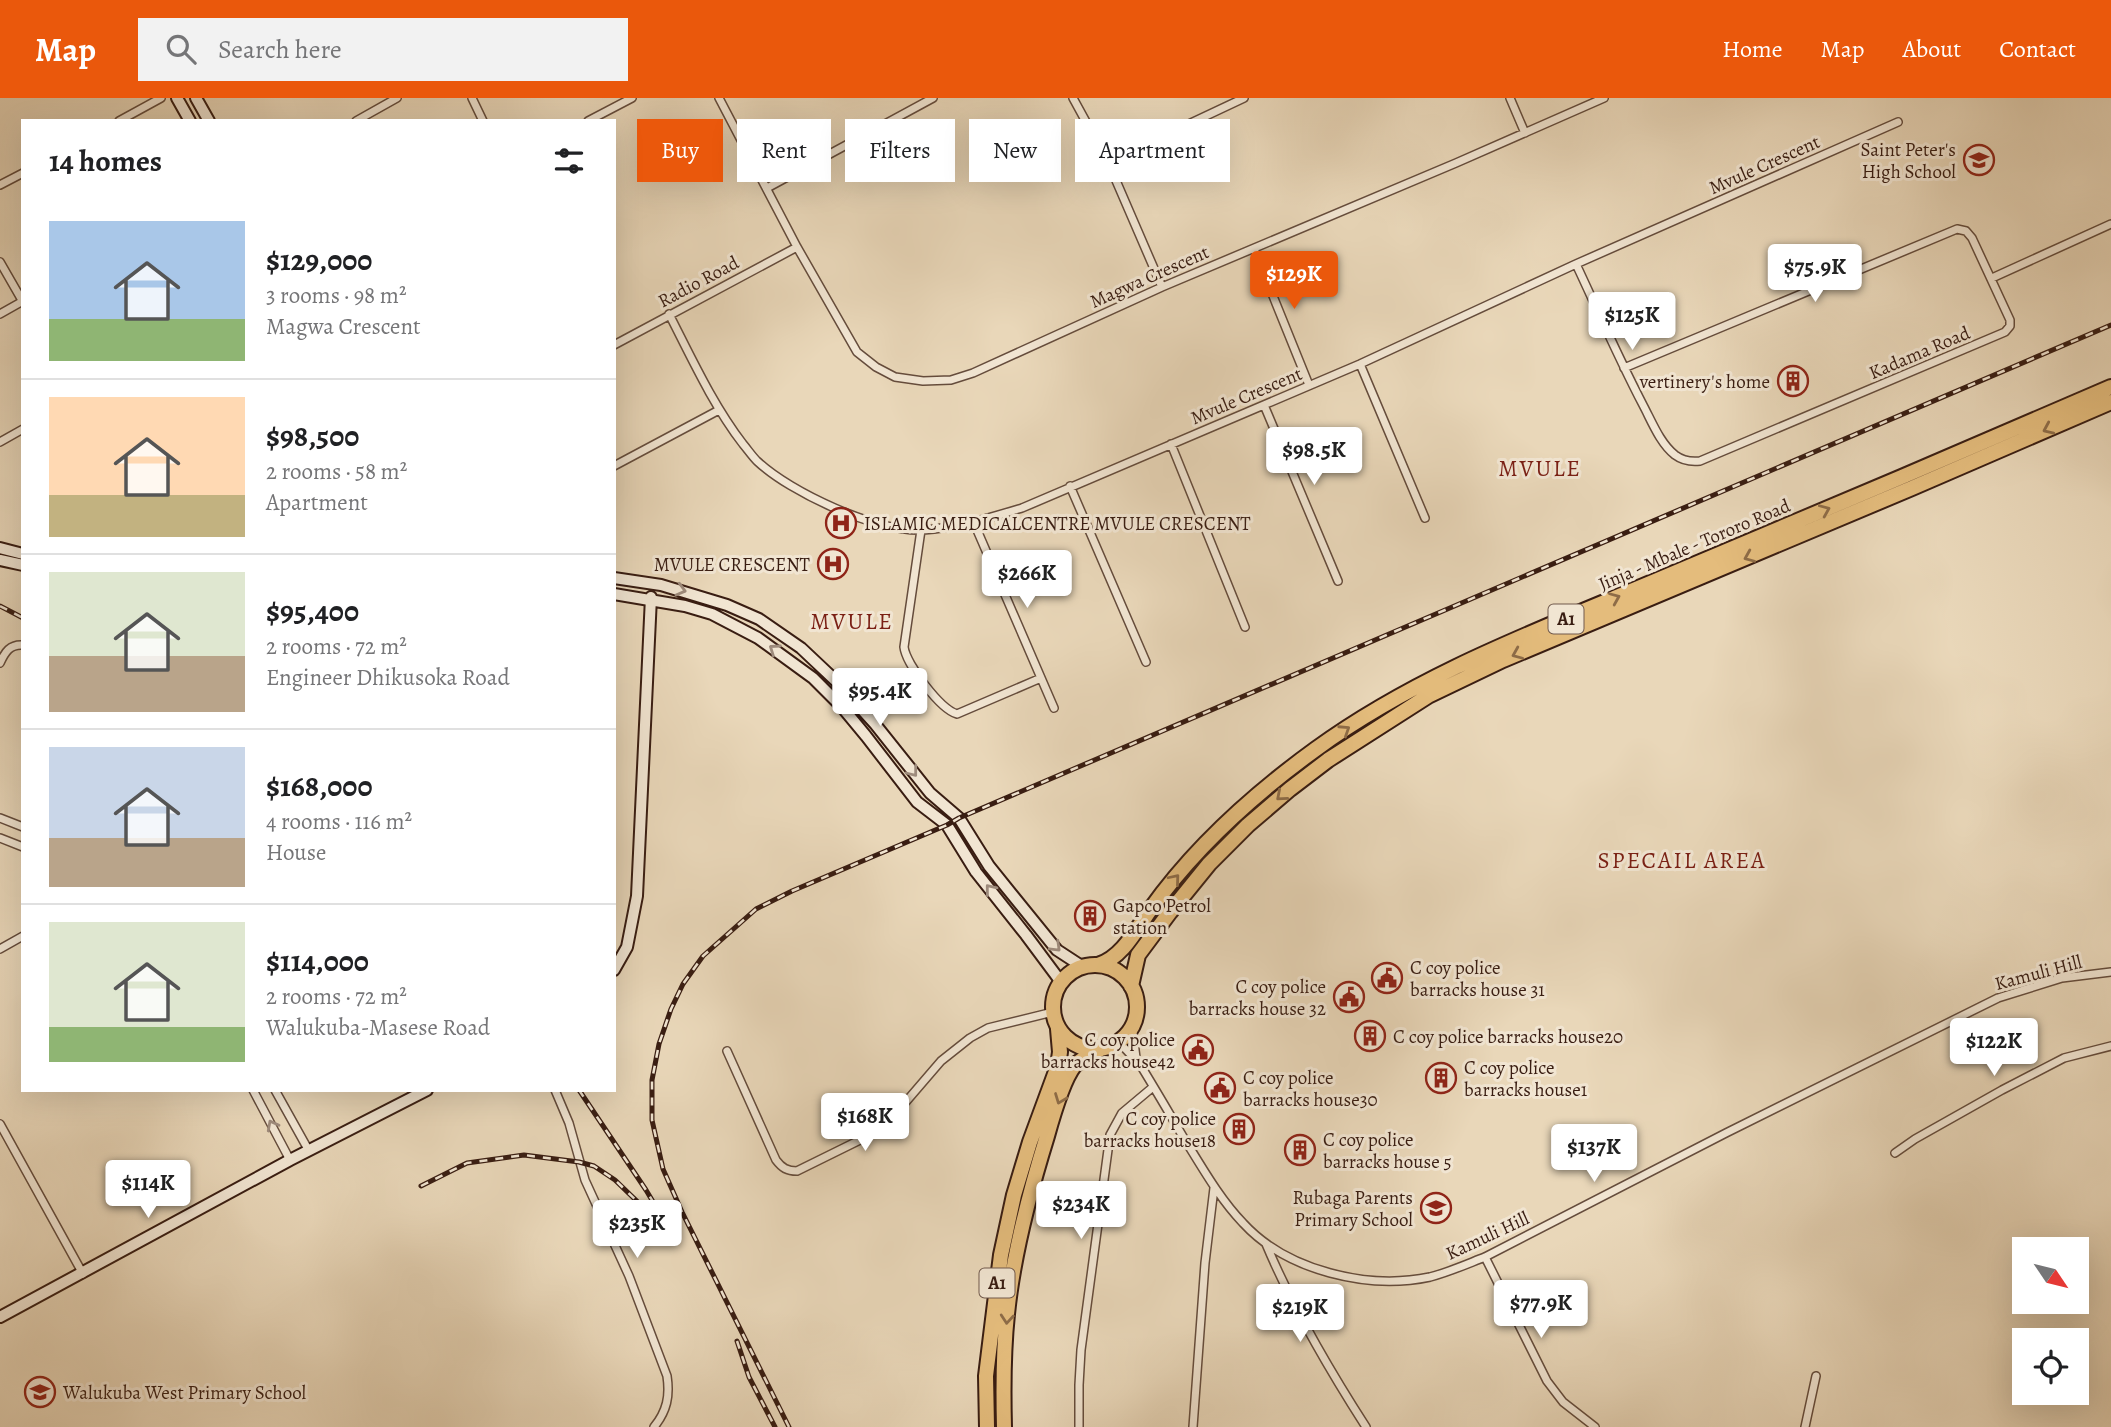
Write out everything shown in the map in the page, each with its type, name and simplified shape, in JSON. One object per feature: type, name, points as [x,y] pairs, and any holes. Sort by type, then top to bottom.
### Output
[{"type":"highway","name":"Jinja - Mbale - Tororo Road","points":[[1098,965],[1108,962],[1122,950],[1155,903],[1194,857],[1234,816],[1274,781],[1317,748],[1417,686],[1493,649],[1890,483],[2111,387]]},
{"type":"highway","name":"Jinja - Mbale - Tororo Road","points":[[1131,986],[1138,956],[1146,944],[1209,864],[1248,825],[1328,760],[1427,696],[1503,660],[2111,402]]},
{"type":"highway","name":"A1","points":[[987,1427],[986,1376],[1001,1255],[1018,1181],[1058,1066],[1060,1052],[1053,1001],[1060,982],[1070,973],[1083,967],[1098,965]]},
{"type":"highway","points":[[1098,965],[1123,975],[1131,986]]},
{"type":"highway","name":"A1","points":[[1004,1427],[1003,1372],[1007,1314],[1018,1244],[1036,1172],[1070,1071],[1081,1059],[1119,1042],[1132,1026],[1137,1013],[1131,986]]},
{"type":"highway","points":[[1058,1029],[1081,1048],[1101,1049]]},
{"type":"street","points":[[123,119],[161,98]]},
{"type":"street","points":[[177,98],[189,119]]},
{"type":"street","points":[[196,98],[208,119]]},
{"type":"street","points":[[360,119],[397,98]]},
{"type":"street","points":[[472,98],[482,119]]},
{"type":"street","points":[[593,119],[632,98]]},
{"type":"street","name":"Magwa Crescent","points":[[719,98],[797,247],[857,352],[895,377],[923,381],[951,380],[973,373],[1162,287],[1604,98]]},
{"type":"street","points":[[767,188],[933,98]]},
{"type":"street","points":[[1073,98],[1084,119]]},
{"type":"street","points":[[1199,119],[1244,98]]},
{"type":"street","points":[[1510,98],[1525,133]]},
{"type":"street","name":"Mvule Crescent","points":[[669,314],[719,410],[757,461],[786,483],[815,500],[853,516],[892,526],[920,530],[974,523],[1022,508],[1360,364],[1576,264],[1898,122]]},
{"type":"street","points":[[0,185],[21,174]]},
{"type":"street","points":[[1117,182],[1162,287]]},
{"type":"street","points":[[1992,278],[2111,224]]},
{"type":"street","name":"Kadama Road","points":[[1957,229],[1966,231],[1972,238],[2010,320],[2010,326],[2005,332],[1700,461],[1684,461],[1670,450],[1658,433],[1624,368],[1957,229]]},
{"type":"street","name":"Radio Road","points":[[616,344],[797,247]]},
{"type":"street","points":[[1254,248],[1309,385]]},
{"type":"street","points":[[0,262],[21,299]]},
{"type":"street","points":[[1576,264],[1624,368]]},
{"type":"street","points":[[0,314],[21,303]]},
{"type":"street","points":[[1360,364],[1425,518]]},
{"type":"street","points":[[1264,405],[1338,581]]},
{"type":"street","points":[[616,465],[719,410]]},
{"type":"street","points":[[0,442],[21,430]]},
{"type":"street","points":[[1171,444],[1245,627]]},
{"type":"street","points":[[1070,486],[1146,662]]},
{"type":"street","points":[[974,523],[1054,708]]},
{"type":"street","points":[[920,530],[904,647],[909,663],[931,691],[947,709],[957,714],[1041,678]]},
{"type":"street","points":[[0,548],[21,553]]},
{"type":"street","points":[[0,560],[21,565]]},
{"type":"street","points":[[616,578],[693,594],[748,615],[783,634],[811,656],[875,723],[930,793],[959,818],[989,866],[1057,950],[1083,967]]},
{"type":"street","points":[[616,966],[627,947],[637,896],[651,584]]},
{"type":"street","points":[[616,594],[685,606],[712,614],[775,649],[813,678],[858,726],[917,802],[947,825],[976,872],[1060,982]]},
{"type":"street","points":[[0,663],[9,648],[21,645]]},
{"type":"street","points":[[0,818],[21,826]]},
{"type":"street","points":[[0,838],[21,846]]},
{"type":"street","points":[[0,949],[21,937]]},
{"type":"street","name":"Kamuli Hill","points":[[1132,1026],[1136,1058],[1214,1188],[1245,1226],[1266,1244],[1314,1268],[1363,1280],[1396,1281],[1429,1277],[1485,1257],[1998,998],[2062,978],[2111,972]]},
{"type":"street","points":[[727,1051],[776,1160],[788,1171],[797,1171],[868,1136],[898,1111],[941,1061],[970,1038],[988,1028],[1053,1012]]},
{"type":"street","name":"Kamuli Hill","points":[[1119,1042],[1136,1058]]},
{"type":"street","points":[[1895,1153],[2002,1090],[2064,1058],[2111,1045]]},
{"type":"street","points":[[1079,1427],[1081,1350],[1110,1135],[1122,1113],[1153,1087]]},
{"type":"street","points":[[254,1092],[290,1160]]},
{"type":"street","points":[[276,1092],[309,1151]]},
{"type":"street","points":[[0,1317],[290,1160],[423,1092]]},
{"type":"street","points":[[556,1092],[569,1123],[585,1180],[629,1276],[667,1376],[667,1406],[653,1427]]},
{"type":"street","points":[[0,1124],[83,1273]]},
{"type":"street","points":[[1193,1427],[1205,1263],[1214,1188]]},
{"type":"street","points":[[1266,1244],[1284,1288],[1366,1427]]},
{"type":"street","points":[[1485,1257],[1547,1381],[1563,1402],[1595,1427]]},
{"type":"street","points":[[1805,1427],[1816,1376]]},
{"type":"railway","points":[[789,1427],[682,1212],[663,1169],[652,1120],[652,1080],[659,1044],[683,984],[703,956],[756,909],[959,818],[2111,325]]},
{"type":"railway","points":[[0,606],[21,617]]},
{"type":"railway","points":[[580,1092],[662,1217]]},
{"type":"railway","points":[[421,1186],[467,1163],[524,1155],[579,1162],[594,1166],[615,1180],[645,1209],[665,1238]]},
{"type":"railway","points":[[737,1341],[749,1377],[775,1427]]},
{"type":"place","name":"Saint Peter's High School","points":[[1979,160]]},
{"type":"place","name":"vertinery's home","points":[[1793,381]]},
{"type":"place","name":"ISLAMIC MEDICALCENTRE MVULE CRESCENT","points":[[841,523]]},
{"type":"place","name":"MVULE CRESCENT","points":[[833,564]]},
{"type":"place","name":"Gapco Petrol station","points":[[1090,916]]},
{"type":"place","name":"C coy police barracks house 31","points":[[1387,978]]},
{"type":"place","name":"C coy police barracks house 32","points":[[1349,997]]},
{"type":"place","name":"C coy police barracks house20","points":[[1370,1036]]},
{"type":"place","name":"C coy police barracks house42","points":[[1198,1050]]},
{"type":"place","name":"C coy police barracks house1","points":[[1441,1078]]},
{"type":"place","name":"C coy police barracks house30","points":[[1220,1088]]},
{"type":"place","name":"C coy police barracks house18","points":[[1239,1129]]},
{"type":"place","name":"C coy police barracks house 5","points":[[1300,1150]]},
{"type":"place","name":"Rubaga Parents Primary School","points":[[1436,1208]]},
{"type":"place","name":"Walukuba West Primary School","points":[[40,1392]]},
{"type":"district","name":"MVULE","points":[[1540,468]]},
{"type":"district","name":"MVULE","points":[[852,621]]},
{"type":"district","name":"SPECAIL AREA","points":[[1682,860]]}]
